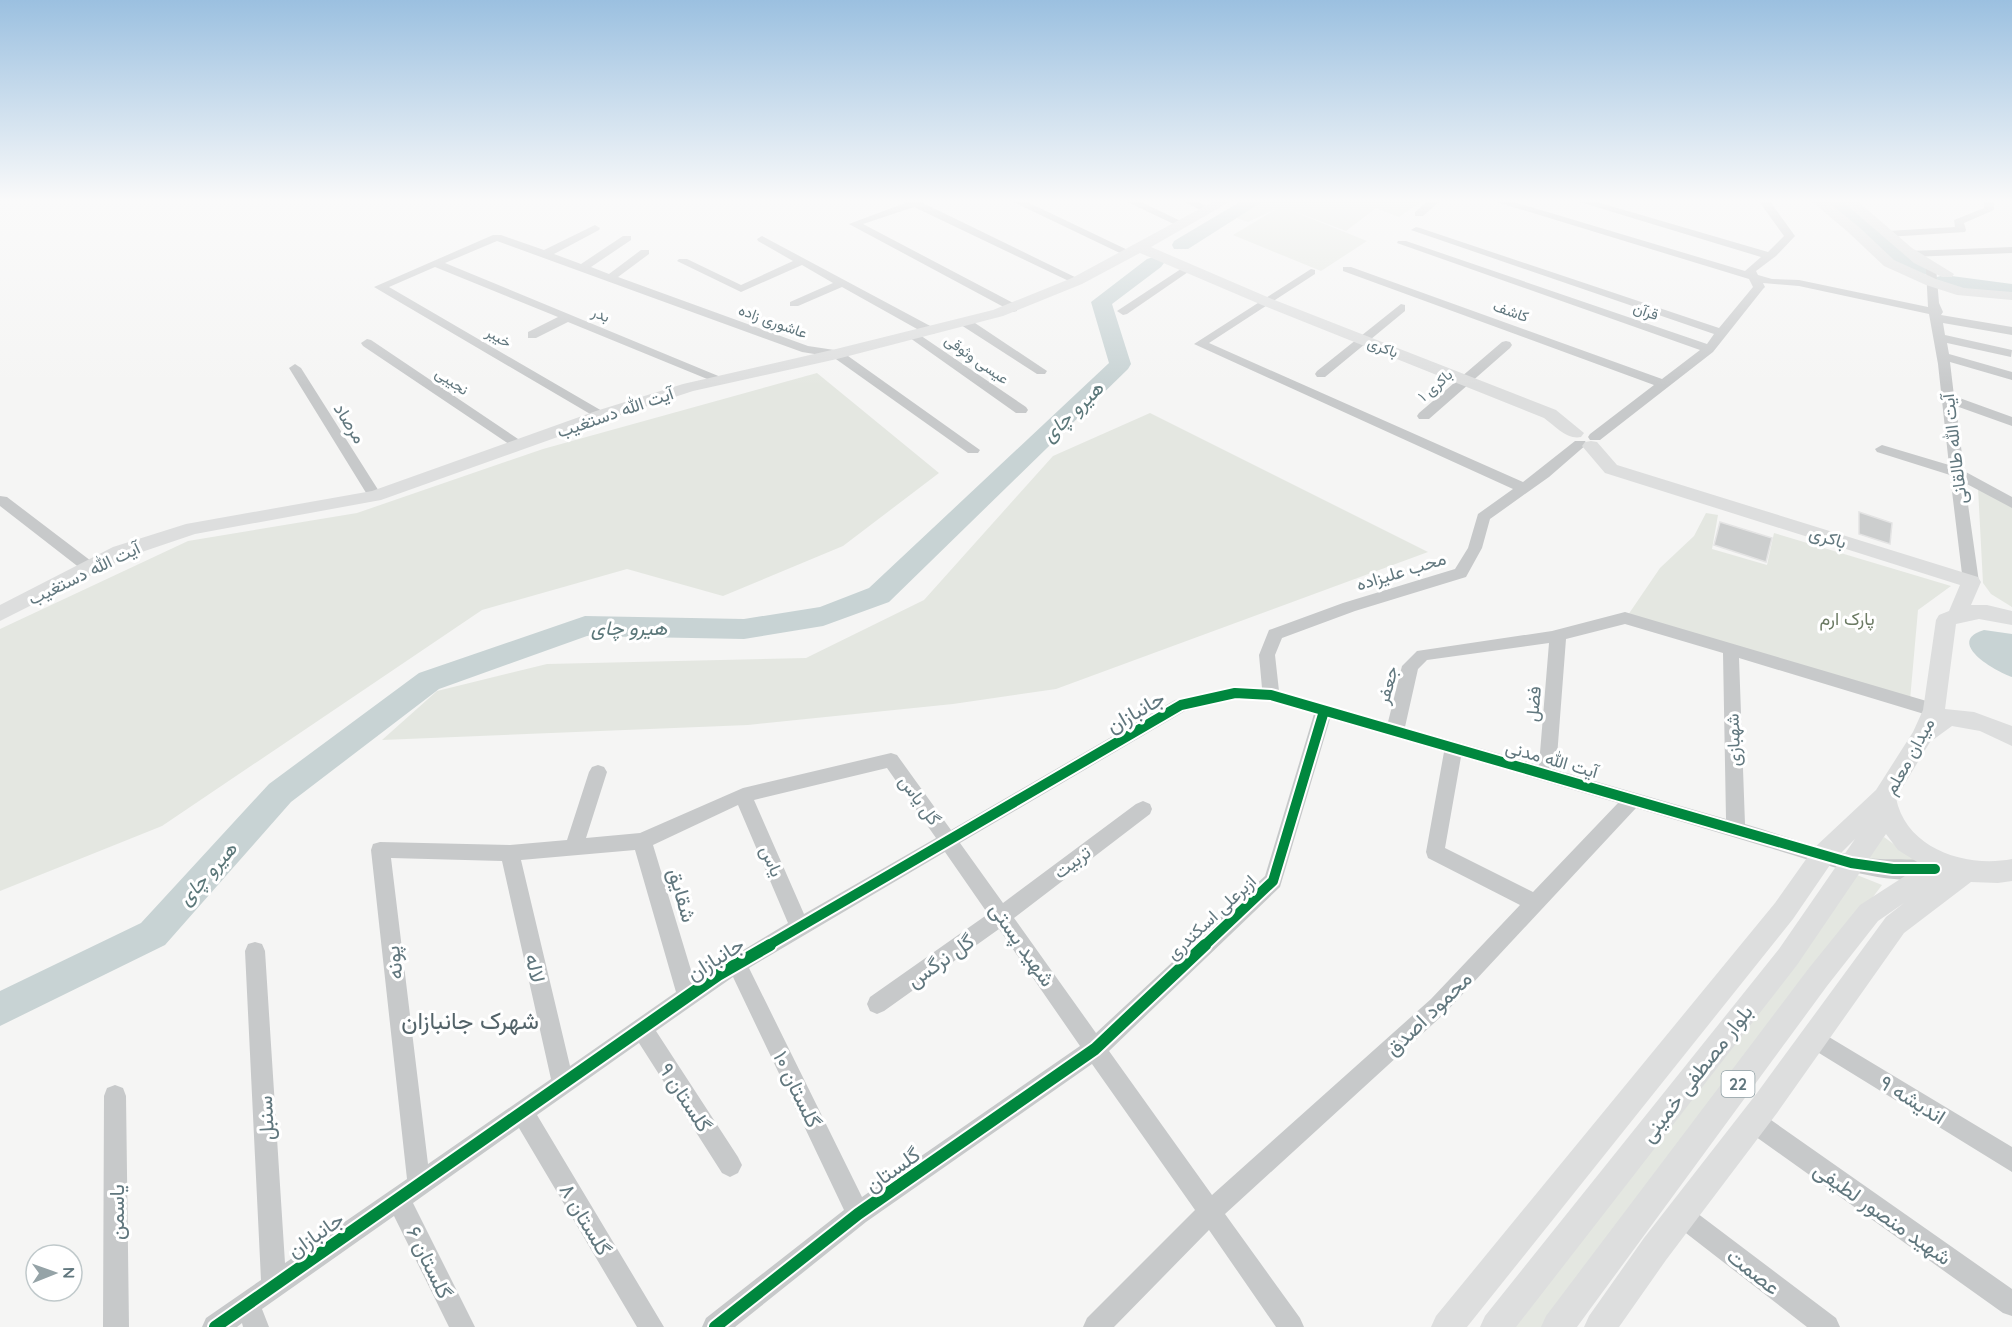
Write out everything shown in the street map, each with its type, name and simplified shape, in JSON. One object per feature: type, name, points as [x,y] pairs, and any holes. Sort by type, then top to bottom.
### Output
[{"type":"main road","name":"آیت الله دستغیب","points":[[0,614],[120,552],[193,528],[375,496],[602,415],[689,387],[837,354],[1013,308],[1077,281],[1111,262]]},
{"type":"main road","name":"باکری","points":[[1169,262],[1550,414],[1585,440],[1611,469],[1971,582]]},
{"type":"main road","points":[[1888,262],[1931,276],[1962,292],[2012,296]]},
{"type":"main road","points":[[1918,262],[1931,276],[2012,284]]},
{"type":"main road","points":[[1971,582],[1958,614],[1994,612],[2012,618]]},
{"type":"main road","name":"میدان معلم","points":[[1958,614],[1946,620],[1934,710],[1885,805],[1898,833],[1936,864],[1967,871],[2008,876]]},
{"type":"main road","points":[[1922,736],[1948,717],[1974,720],[1991,725],[2012,737]]},
{"type":"main road","points":[[1447,1327],[1785,911],[1823,855],[1885,805]]},
{"type":"main road","name":"بلوار مصطفی خمینی","points":[[1496,1327],[1788,957],[1843,878],[1885,805]]},
{"type":"main road","name":"بلوار مصطفی خمینی","points":[[1557,1327],[1811,986],[1869,914],[1936,864]]},
{"type":"main road","points":[[1600,1327],[1895,925],[1967,871]]},
{"type":"street","name":"عاشوری زاده","points":[[566,262],[806,349],[837,354]]},
{"type":"street","points":[[582,268],[591,262]]},
{"type":"street","points":[[610,278],[632,262]]},
{"type":"street","points":[[685,262],[741,289],[800,262]]},
{"type":"street","points":[[804,262],[930,331]]},
{"type":"street","points":[[926,262],[1013,308]]},
{"type":"street","points":[[1038,262],[1077,281]]},
{"type":"street","name":"قرآن","points":[[1458,262],[1709,349]]},
{"type":"street","points":[[1512,262],[1722,333]]},
{"type":"street","points":[[1703,262],[1771,282],[1799,284],[2012,331]]},
{"type":"street","name":"محب علیزاده","points":[[1271,695],[1267,655],[1275,634],[1461,573],[1475,548],[1483,517],[1709,349],[1759,287],[1750,270],[1761,262]]},
{"type":"street","name":"خیبر","points":[[434,263],[380,287],[602,415]]},
{"type":"street","name":"بدر","points":[[434,263],[722,380]]},
{"type":"street","points":[[1122,311],[1188,268]]},
{"type":"street","name":"کاشف","points":[[1347,269],[1664,384]]},
{"type":"street","points":[[1311,272],[1200,344],[1524,488]]},
{"type":"street","name":"آیت الله طالقانی","points":[[1931,276],[1971,582]]},
{"type":"street","points":[[1543,291],[1557,277]]},
{"type":"street","points":[[794,304],[818,300],[842,283]]},
{"type":"street","points":[[1321,374],[1401,308]]},
{"type":"street","points":[[532,336],[568,317]]},
{"type":"street","points":[[964,322],[1041,371]]},
{"type":"street","name":"عیسی وثوقی","points":[[914,335],[1021,410]]},
{"type":"street","points":[[1940,338],[2011,354]]},
{"type":"street","name":"نجیبی","points":[[367,343],[520,446]]},
{"type":"street","name":"باکری ۱","points":[[1424,416],[1506,345]]},
{"type":"street","points":[[837,354],[973,450]]},
{"type":"street","points":[[1943,356],[2012,376]]},
{"type":"street","name":"مرصاد","points":[[295,368],[375,496]]},
{"type":"street","points":[[1947,398],[2012,422]]},
{"type":"street","points":[[1882,448],[1955,472],[2012,502]]},
{"type":"street","points":[[2,500],[90,568]]},
{"type":"street","points":[[1558,635],[1625,618],[1934,710]]},
{"type":"street","name":"جعفر","points":[[1395,731],[1410,666],[1423,655],[1558,635]]},
{"type":"street","name":"فضل","points":[[1547,775],[1558,635]]},
{"type":"street","name":"شهبازی","points":[[1731,650],[1736,830]]},
{"type":"street","name":"جانبازان","points":[[215,1327],[252,1316],[274,1285],[737,964],[1181,705],[1235,693],[1271,695]]},
{"type":"street","name":"آیت‌ الله مدنی","points":[[1271,695],[1851,863],[1903,870],[1936,864]]},
{"type":"street","name":"ازبرعلی اسکندری","points":[[1095,1049],[1273,881],[1324,711]]},
{"type":"street","points":[[1454,748],[1435,852],[1535,903]]},
{"type":"street","name":"گل یاس","points":[[743,795],[891,760],[950,840]]},
{"type":"street","points":[[574,847],[598,772]]},
{"type":"street","points":[[510,853],[642,841],[743,795]]},
{"type":"street","name":"یاس","points":[[743,795],[800,927]]},
{"type":"street","name":"محمود اصدق","points":[[1096,1327],[1210,1212],[1438,1006],[1632,800]]},
{"type":"street","name":"تربیت","points":[[1002,915],[1143,809]]},
{"type":"street","name":"شهید پستی","points":[[950,840],[1291,1327]]},
{"type":"street","name":"شقایق","points":[[642,841],[688,996]]},
{"type":"street","name":"پونه","points":[[419,1184],[380,850],[510,853]]},
{"type":"street","name":"لاله","points":[[510,853],[563,1083]]},
{"type":"street","name":"گل نرگس","points":[[877,1004],[1002,915]]},
{"type":"street","name":"سنبل","points":[[255,951],[274,1285]]},
{"type":"street","name":"گلستان ۱۰","points":[[737,964],[858,1215]]},
{"type":"street","name":"گلستان ۹","points":[[642,1028],[730,1165]]},
{"type":"street","name":"اندیشه ۹","points":[[1814,1038],[2012,1160]]},
{"type":"street","name":"گلستان","points":[[715,1327],[858,1215],[1095,1049]]},
{"type":"street","name":"یاسمن","points":[[115,1096],[116,1327]]},
{"type":"street","name":"گلستان ۸","points":[[522,1112],[651,1327]]},
{"type":"street","name":"شهید منصور لطیفی","points":[[1753,1121],[2012,1304]]},
{"type":"street","name":"گلستان ۶","points":[[398,1198],[462,1327]]},
{"type":"street","name":"عصمت","points":[[1681,1215],[1827,1327]]},
{"type":"green space","points":[[1299,262],[1335,262],[1321,271]]},
{"type":"green space","points":[[817,373],[939,473],[843,546],[723,596],[627,569],[482,610],[162,826],[0,891],[0,629],[188,541],[357,513],[543,449]]},
{"type":"green space","points":[[1150,413],[1428,552],[1056,689],[953,704],[748,725],[382,740],[437,691],[547,664],[806,658],[924,600],[1053,456]]},
{"type":"green space","points":[[1978,488],[2012,507],[2012,607],[1991,594],[1983,583]]},
{"type":"green space","name":"پارک ارم","points":[[1706,513],[1718,515],[1712,549],[1767,565],[1774,533],[1951,586],[1918,610],[1910,700],[1628,615],[1660,568],[1694,536]]},
{"type":"green space","points":[[1884,837],[1922,865],[1868,861],[1865,857]]},
{"type":"green space","points":[[1857,875],[1882,885],[1549,1327],[1508,1327]]},
{"type":"shaded area","points":[[1984,630],[2012,634],[2012,677],[1986,663],[1971,649],[1969,642],[1973,635]]},
{"type":"building","points":[[1859,512],[1892,523],[1890,544],[1859,534]]},
{"type":"building","points":[[1720,522],[1772,538],[1766,562],[1714,545]]},
{"type":"waterway","points":[[1909,262],[1922,270]]},
{"type":"waterway","name":"هیرو چای","points":[[0,1009],[153,934],[280,793],[429,681],[585,626],[744,629],[823,616],[879,595],[1120,364],[1101,302],[1154,263]]},
{"type":"waterway","points":[[1944,281],[2012,290]]},
{"type":"cycle path","points":[[215,1327],[718,975],[1181,705],[1235,693],[1271,695],[1851,863],[1893,869],[1935,869]]},
{"type":"cycle path","points":[[715,1327],[858,1214],[1095,1049],[1273,881],[1324,711]]},
{"type":"district","name":"شهرک جانبازان","points":[[470,1020]]}]
